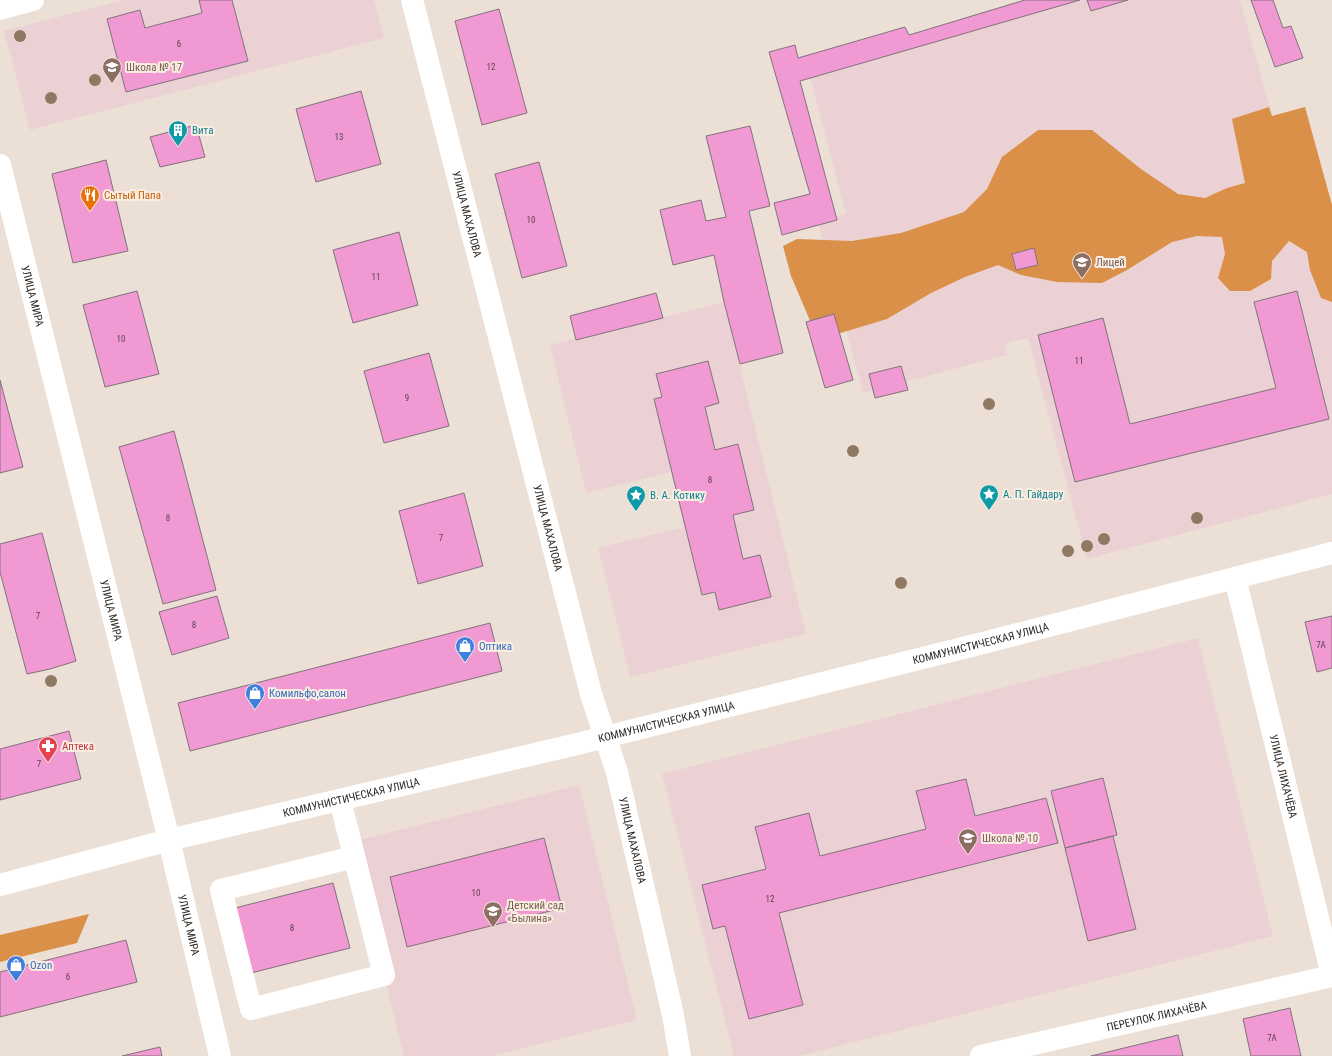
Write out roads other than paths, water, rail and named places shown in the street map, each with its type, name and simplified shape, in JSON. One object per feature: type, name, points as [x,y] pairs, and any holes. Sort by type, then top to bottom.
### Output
[{"type":"street","points":[[0,9],[33,0]]},
{"type":"street","name":"УЛИЦА МАХАЛОВА","points":[[412,0],[591,694],[617,772],[671,1007],[680,1056]]},
{"type":"street","name":"УЛИЦА МИРА","points":[[0,165],[169,840],[220,1056]]},
{"type":"street","name":"КОММУНИСТИЧЕСКАЯ УЛИЦА","points":[[0,885],[169,840],[605,737],[1332,553]]},
{"type":"street","name":"УЛИЦА ЛИХАЧЁВА","points":[[1235,578],[1332,976]]},
{"type":"street","points":[[340,800],[384,975],[251,1009],[221,890],[354,857]]},
{"type":"street","name":"ПЕРЕУЛОК ЛИХАЧЁВА","points":[[980,1056],[1332,976]]},
{"type":"place","name":"Школа № 17","points":[[112,84]]},
{"type":"place","name":"Вита","points":[[178,147]]},
{"type":"place","name":"Сытый Папа","points":[[90,212]]},
{"type":"place","name":"Лицей","points":[[1082,279]]},
{"type":"place","name":"А. П. Гайдару","points":[[989,511]]},
{"type":"place","name":"В. А. Котику","points":[[636,512]]},
{"type":"place","name":"Оптика","points":[[465,663]]},
{"type":"place","name":"Комильфо,салон","points":[[255,710]]},
{"type":"place","name":"Аптека","points":[[48,763]]},
{"type":"place","name":"Школа № 10","points":[[968,855]]},
{"type":"place","name":"Детский сад «Былина»","points":[[493,928]]},
{"type":"place","name":"Ozon","points":[[16,982]]}]
